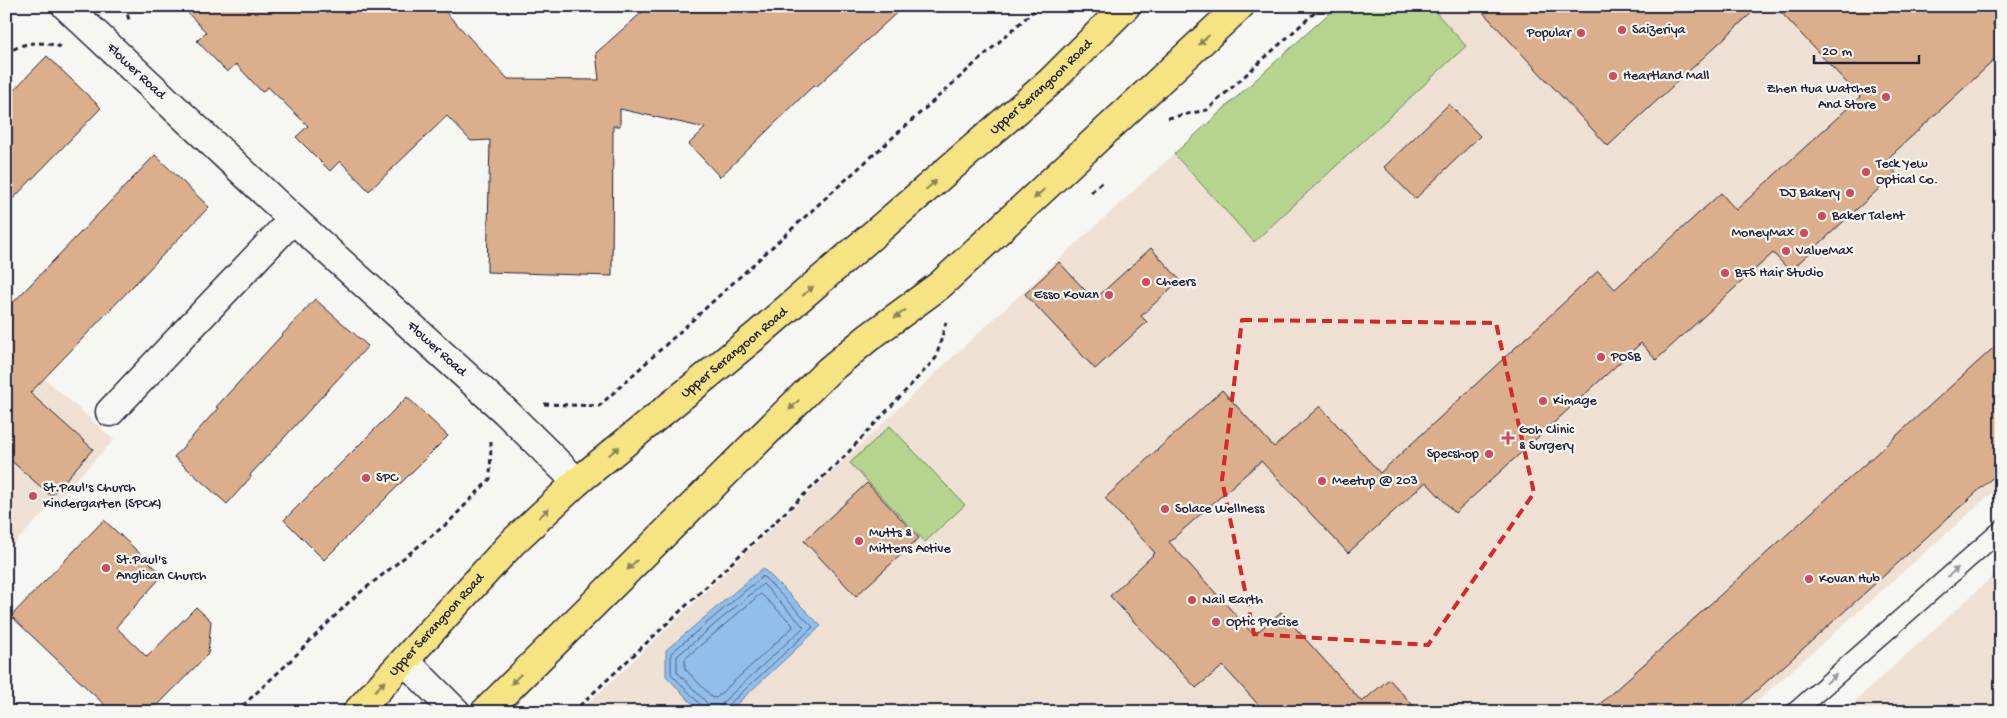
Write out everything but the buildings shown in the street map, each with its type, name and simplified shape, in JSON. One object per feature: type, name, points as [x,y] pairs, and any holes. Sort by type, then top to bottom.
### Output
[{"type":"main road","name":"Upper Serangoon Road","points":[[357,712],[512,544],[577,482],[758,334],[1036,94],[1126,6]]},
{"type":"main road","points":[[485,712],[828,371],[868,338],[940,285],[1240,6]]},
{"type":"street","name":"Flower Road","points":[[66,6],[294,219],[506,412],[577,482]]},
{"type":"street","points":[[110,412],[294,219]]},
{"type":"street","points":[[405,661],[456,712]]},
{"type":"lane","points":[[1795,712],[2001,530]]},
{"type":"path","points":[[599,406],[831,193],[1039,6]]},
{"type":"path","points":[[1162,124],[1169,118],[1207,110],[1322,6]]},
{"type":"path","points":[[2001,18],[1994,24],[2001,35]]},
{"type":"path","points":[[6,55],[16,47],[44,42],[64,48]]},
{"type":"path","points":[[1089,194],[1109,175]]},
{"type":"path","points":[[573,712],[842,459],[936,358],[945,323],[952,316]]},
{"type":"path","points":[[236,712],[304,649],[352,599],[449,522],[490,479],[491,437]]},
{"type":"highlighted area","points":[[1242,320],[1496,323],[1534,493],[1428,645],[1254,634],[1222,480]]},
{"type":"shaded area","points":[[1430,6],[2001,6],[2001,485],[1745,712],[579,712],[961,349],[1174,154],[1254,242],[1466,46]]},
{"type":"shaded area","name":"St.Paul's Church Kindergarten (SPCK)","points":[[6,344],[114,440],[6,552]]},
{"type":"shaded area","points":[[2001,569],[2001,712],[1843,712]]},
{"type":"green space","points":[[1337,6],[1430,6],[1466,46],[1254,242],[1174,154]]},
{"type":"green space","points":[[890,426],[965,505],[925,542],[850,463]]},
{"type":"water","points":[[763,568],[821,626],[728,712],[700,712],[666,676],[666,650]]},
{"type":"place","name":"Saizeriya","points":[[1622,30]]},
{"type":"place","name":"Popular","points":[[1581,33]]},
{"type":"place","name":"Heartland Mall","points":[[1613,76]]},
{"type":"place","name":"Zhen Hua Watches And Store","points":[[1886,97]]},
{"type":"place","name":"Teck Yew Optical Co.","points":[[1866,172]]},
{"type":"place","name":"DJ Bakery","points":[[1850,193]]},
{"type":"place","name":"Baker Talent","points":[[1822,216]]},
{"type":"place","name":"MoneyMax","points":[[1804,233]]},
{"type":"place","name":"ValueMax","points":[[1786,251]]},
{"type":"place","name":"BFS Hair Studio","points":[[1725,273]]},
{"type":"place","name":"Cheers","points":[[1146,282]]},
{"type":"place","name":"Esso Kovan","points":[[1109,295]]},
{"type":"place","name":"POSB","points":[[1601,357]]},
{"type":"place","name":"Kimage","points":[[1543,401]]},
{"type":"place","name":"Goh Clinic & Surgery","points":[[1508,438]]},
{"type":"place","name":"Specshop","points":[[1489,454]]},
{"type":"place","name":"SPC","points":[[366,478]]},
{"type":"place","name":"Meetup @ 203","points":[[1322,481]]},
{"type":"place","name":"St.Paul's Church Kindergarten (SPCK)","points":[[33,496]]},
{"type":"place","name":"Solace Wellness","points":[[1165,509]]},
{"type":"place","name":"Mutts & Mittens Active","points":[[859,541]]},
{"type":"place","name":"St.Paul's Anglican Church","points":[[106,568]]},
{"type":"place","name":"Kovan Hub","points":[[1809,579]]},
{"type":"place","name":"Nail Earth","points":[[1192,600]]},
{"type":"place","name":"Optic Precise","points":[[1216,622]]}]
